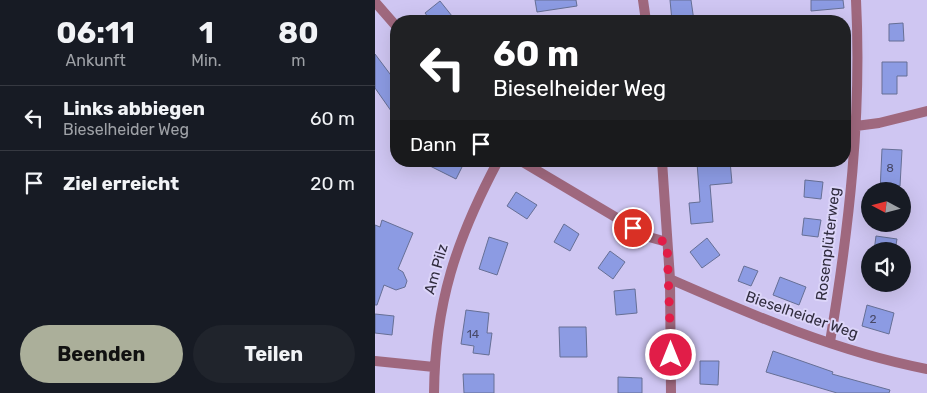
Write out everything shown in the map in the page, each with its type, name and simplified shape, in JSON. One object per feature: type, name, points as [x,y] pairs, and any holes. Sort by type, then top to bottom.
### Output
[{"type":"street","points":[[643,0],[645,15]]},
{"type":"street","name":"Rosenplüterweg","points":[[830,342],[844,256],[857,126],[856,0]]},
{"type":"street","points":[[375,2],[390,19]]},
{"type":"street","points":[[857,126],[905,118],[927,111]]},
{"type":"street","name":"Am Pilz","points":[[434,393],[434,368],[440,315],[448,275],[465,228],[495,167]]},
{"type":"street","points":[[531,167],[649,238],[667,242]]},
{"type":"street","points":[[662,167],[670,279],[671,393]]},
{"type":"street","name":"Bieselheider Weg","points":[[670,279],[746,312],[830,342],[927,369]]},
{"type":"street","points":[[375,360],[434,368]]},
{"type":"building","points":[[535,0],[576,0],[577,6],[537,12]]},
{"type":"building","points":[[670,0],[691,0],[693,15],[671,15]]},
{"type":"building","points":[[811,0],[843,0],[844,8],[811,11]]},
{"type":"building","points":[[440,1],[451,15],[426,15],[425,13]]},
{"type":"building","points":[[903,23],[904,41],[889,41],[889,24]]},
{"type":"building","points":[[375,54],[390,74],[390,109],[375,88]]},
{"type":"building","points":[[882,62],[907,62],[907,76],[897,76],[897,94],[882,94]]},
{"type":"building","points":[[882,149],[902,150],[900,182],[880,182]]},
{"type":"building","points":[[432,167],[462,167],[456,179]]},
{"type":"building","points":[[697,167],[731,167],[732,183],[710,185],[713,222],[691,224],[689,203],[700,202]]},
{"type":"building","points":[[805,180],[823,182],[821,199],[804,197]]},
{"type":"building","points":[[516,192],[537,205],[527,219],[507,206]]},
{"type":"building","points":[[804,218],[821,220],[818,237],[802,235]]},
{"type":"building","points":[[382,220],[413,233],[398,269],[403,272],[407,281],[405,287],[396,290],[384,285],[377,305],[375,305],[375,225],[380,227]]},
{"type":"building","points":[[564,224],[579,234],[570,251],[554,242]]},
{"type":"building","points":[[876,236],[897,239],[896,242],[875,242]]},
{"type":"building","points":[[489,237],[508,243],[497,275],[479,269]]},
{"type":"building","points":[[707,238],[720,255],[702,268],[690,252]]},
{"type":"building","points":[[610,251],[625,262],[613,279],[598,268]]},
{"type":"building","points":[[744,266],[758,271],[751,286],[738,281]]},
{"type":"building","points":[[780,277],[806,287],[799,305],[773,295]]},
{"type":"building","points":[[635,289],[637,313],[616,315],[614,291]]},
{"type":"building","points":[[867,305],[894,313],[889,334],[862,326]]},
{"type":"building","points":[[466,310],[489,313],[487,333],[492,333],[489,355],[473,353],[474,346],[461,344]]},
{"type":"building","points":[[375,314],[394,316],[392,335],[375,333]]},
{"type":"building","points":[[559,327],[586,327],[587,357],[560,357]]},
{"type":"building","points":[[773,351],[833,372],[832,374],[890,390],[889,393],[837,393],[766,372]]},
{"type":"building","points":[[700,361],[719,361],[718,385],[700,384]]},
{"type":"building","points":[[463,374],[494,374],[494,393],[464,393]]},
{"type":"building","points":[[618,377],[642,378],[642,393],[618,393]]},
{"type":"route","points":[[633,228],[649,238],[667,242],[670,279],[671,355]]}]
